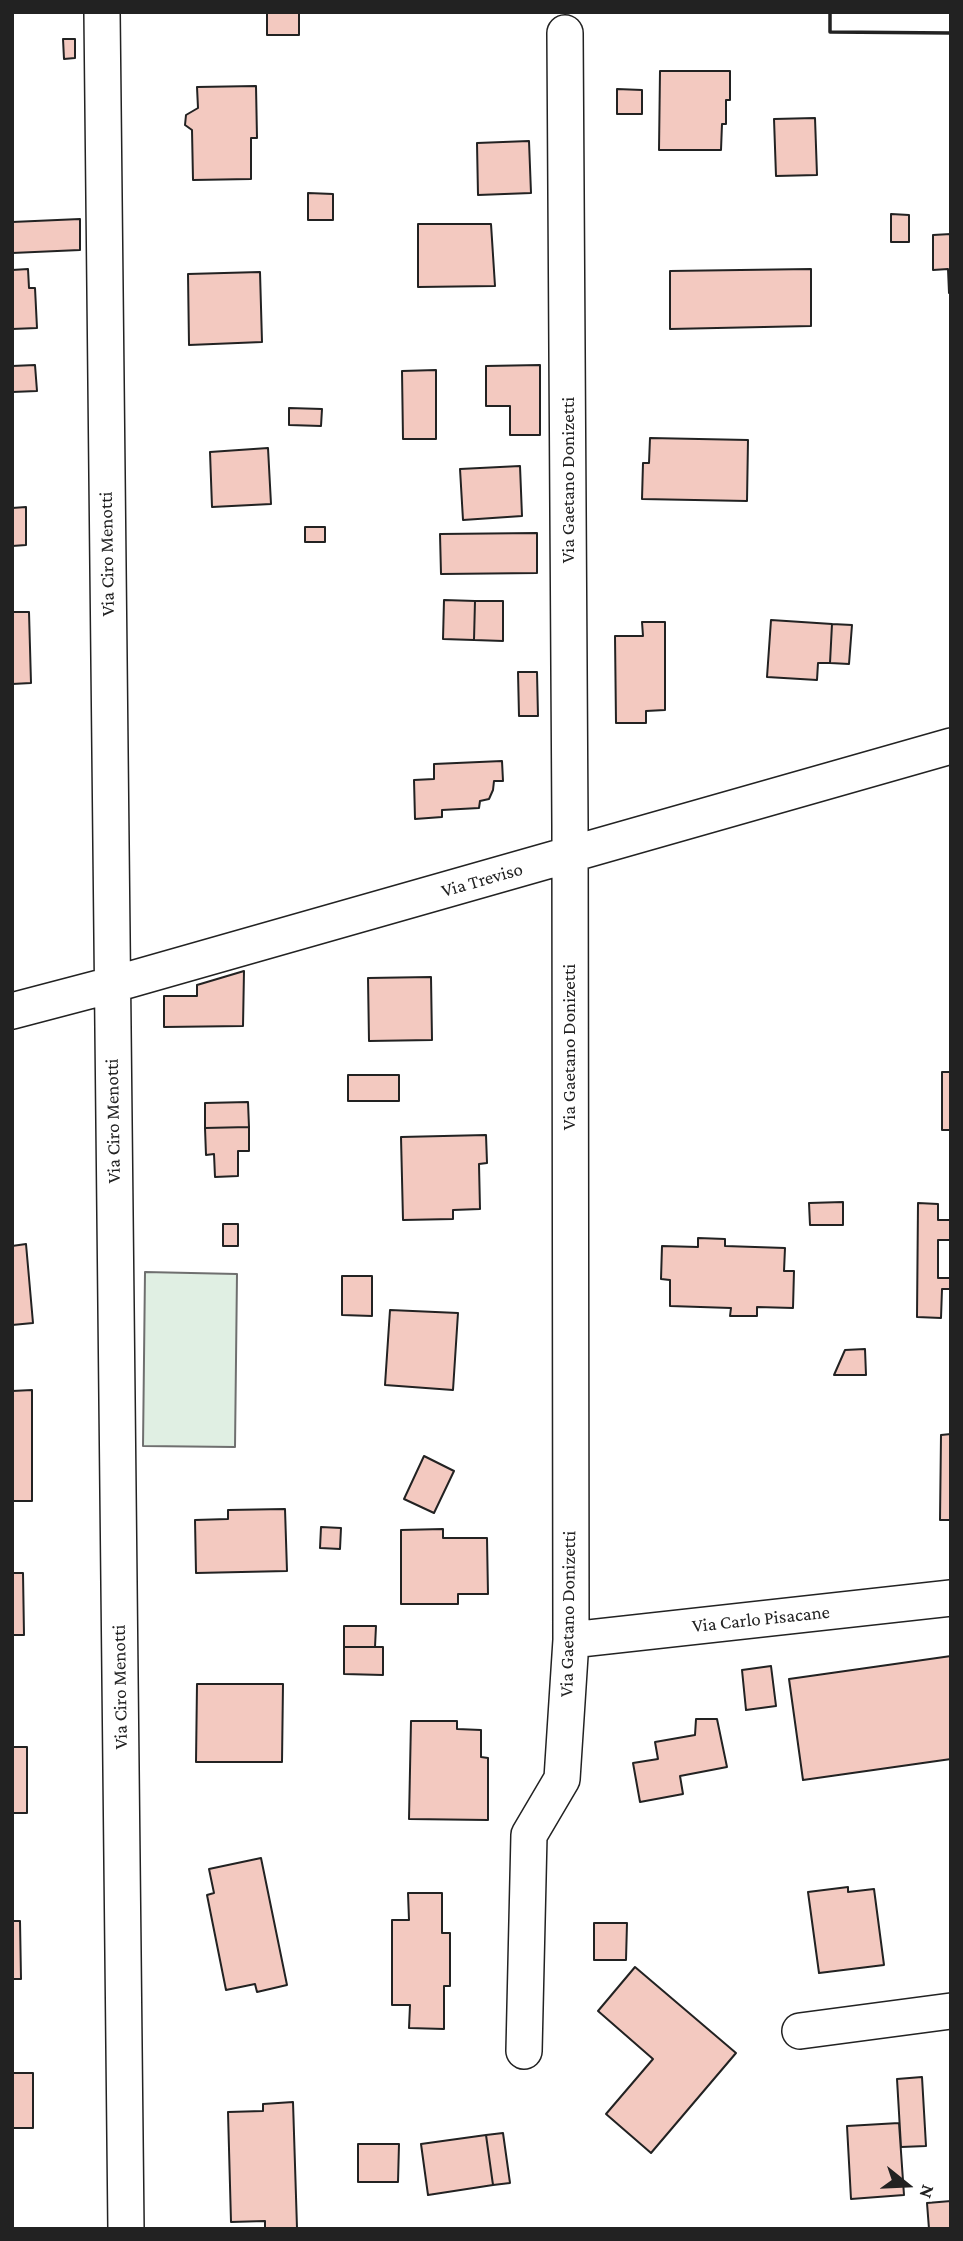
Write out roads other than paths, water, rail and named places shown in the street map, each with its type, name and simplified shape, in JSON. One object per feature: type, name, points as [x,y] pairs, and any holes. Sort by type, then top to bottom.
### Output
[{"type":"street","name":"Via Ciro Menotti","points":[[102,12],[126,2229]]},
{"type":"street","name":"Via Gaetano Donizetti","points":[[524,2051],[529,1835],[562,1779],[571,1640],[565,33]]},
{"type":"street","name":"Via Treviso","points":[[12,1011],[951,746]]},
{"type":"street","name":"Via Carlo Pisacane","points":[[571,1640],[951,1598]]},
{"type":"street","points":[[800,2031],[951,2011]]}]
